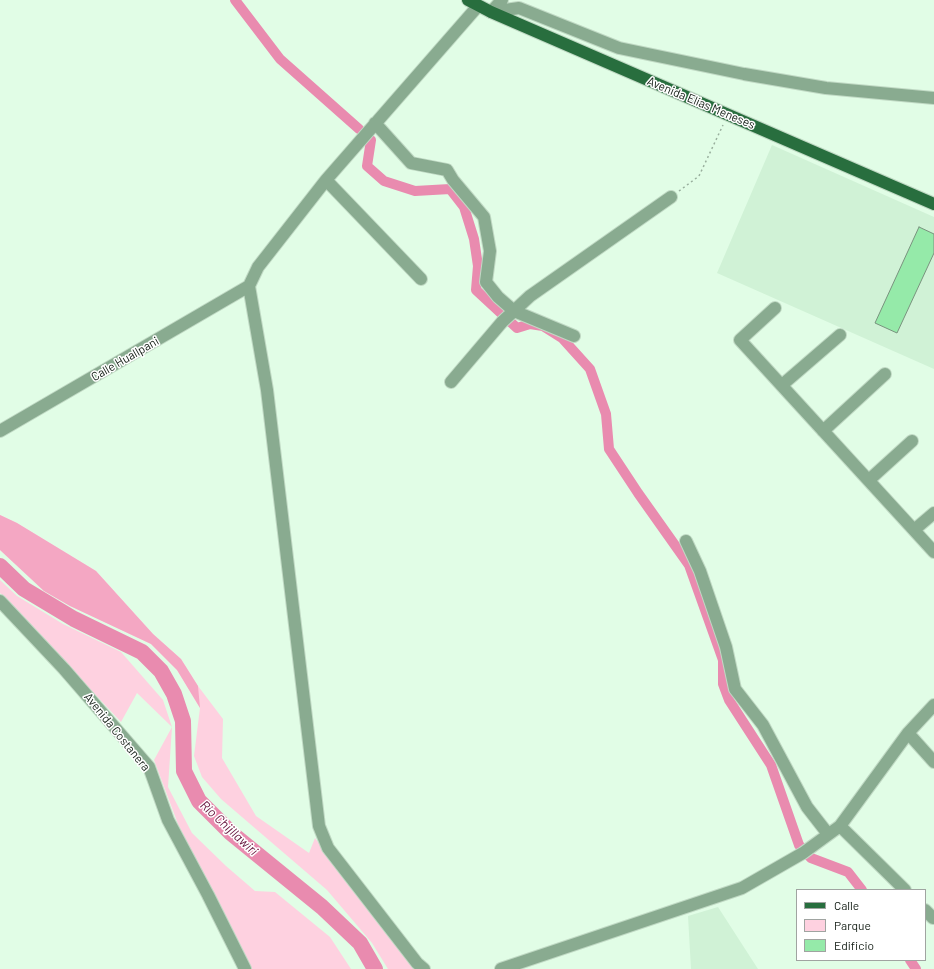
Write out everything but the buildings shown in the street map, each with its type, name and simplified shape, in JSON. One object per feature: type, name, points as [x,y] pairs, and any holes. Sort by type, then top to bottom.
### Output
[{"type":"main road","name":"Avenida Elías Meneses","points":[[473,3],[934,204]]},
{"type":"street","points":[[491,12],[502,0]]},
{"type":"street","points":[[424,969],[417,963],[328,848],[319,826],[267,390],[249,286],[258,266],[326,180],[375,123],[473,3]]},
{"type":"street","points":[[491,12],[519,8],[619,48],[744,74],[826,88],[934,98]]},
{"type":"street","points":[[375,123],[411,164],[446,170],[484,217],[490,251],[486,282],[498,297],[508,316],[574,336]]},
{"type":"street","points":[[326,180],[420,279]]},
{"type":"street","points":[[451,382],[508,316],[530,296],[671,197]]},
{"type":"street","name":"Calle Huallpani","points":[[0,431],[249,286]]},
{"type":"street","points":[[775,308],[740,340],[934,552]]},
{"type":"street","points":[[782,386],[840,335]]},
{"type":"street","points":[[823,431],[885,374]]},
{"type":"street","points":[[869,480],[912,441]]},
{"type":"street","points":[[914,530],[934,513]]},
{"type":"street","points":[[686,541],[700,571],[726,647],[735,689],[762,725],[825,837]]},
{"type":"street","name":"Avenida Costanera","points":[[0,601],[64,669],[149,767],[168,820],[245,969]]},
{"type":"street","points":[[501,969],[742,888],[803,853],[840,826],[908,734],[934,705]]},
{"type":"street","points":[[908,734],[934,762]]},
{"type":"street","points":[[840,826],[904,889]]},
{"type":"path","points":[[671,197],[700,176],[728,115]]},
{"type":"shaded area","points":[[772,145],[934,217],[934,369],[717,273]]},
{"type":"shaded area","points":[[0,515],[17,523],[96,571],[153,634],[181,659],[198,686],[200,708],[177,670],[151,644],[70,606],[44,591],[0,550]]},
{"type":"shaded area","points":[[718,907],[758,969],[691,969],[688,916]]},
{"type":"green space","points":[[0,515],[17,523],[96,571],[153,634],[181,659],[198,686],[223,719],[222,758],[256,816],[309,853],[315,838],[415,969],[388,969],[372,943],[327,890],[221,799],[202,777],[194,756],[200,708],[177,670],[151,644],[70,606],[44,591],[0,550]]},
{"type":"green space","points":[[0,580],[17,596],[63,624],[121,652],[163,700],[172,727],[137,693],[121,722],[0,593]]},
{"type":"green space","points":[[172,727],[168,787],[192,833],[226,866],[255,891],[275,892],[330,937],[351,969],[250,969],[178,824],[154,760]]},
{"type":"waterway","points":[[235,0],[280,59],[359,129]]},
{"type":"waterway","points":[[371,140],[367,166],[384,181],[415,191],[450,189],[464,207],[474,239],[478,266],[476,290],[517,328],[530,324],[543,326],[562,338],[590,369],[606,414],[609,449],[689,565],[723,660],[723,684],[729,700],[771,765],[799,845],[811,858],[848,872],[861,889]]},
{"type":"waterway","name":"Río Chijllawiri","points":[[0,566],[24,589],[74,619],[142,652],[161,671],[174,694],[183,721],[184,771],[199,801],[231,833],[322,907],[360,943],[375,969]]},
{"type":"waterway","points":[[911,961],[916,969]]}]
